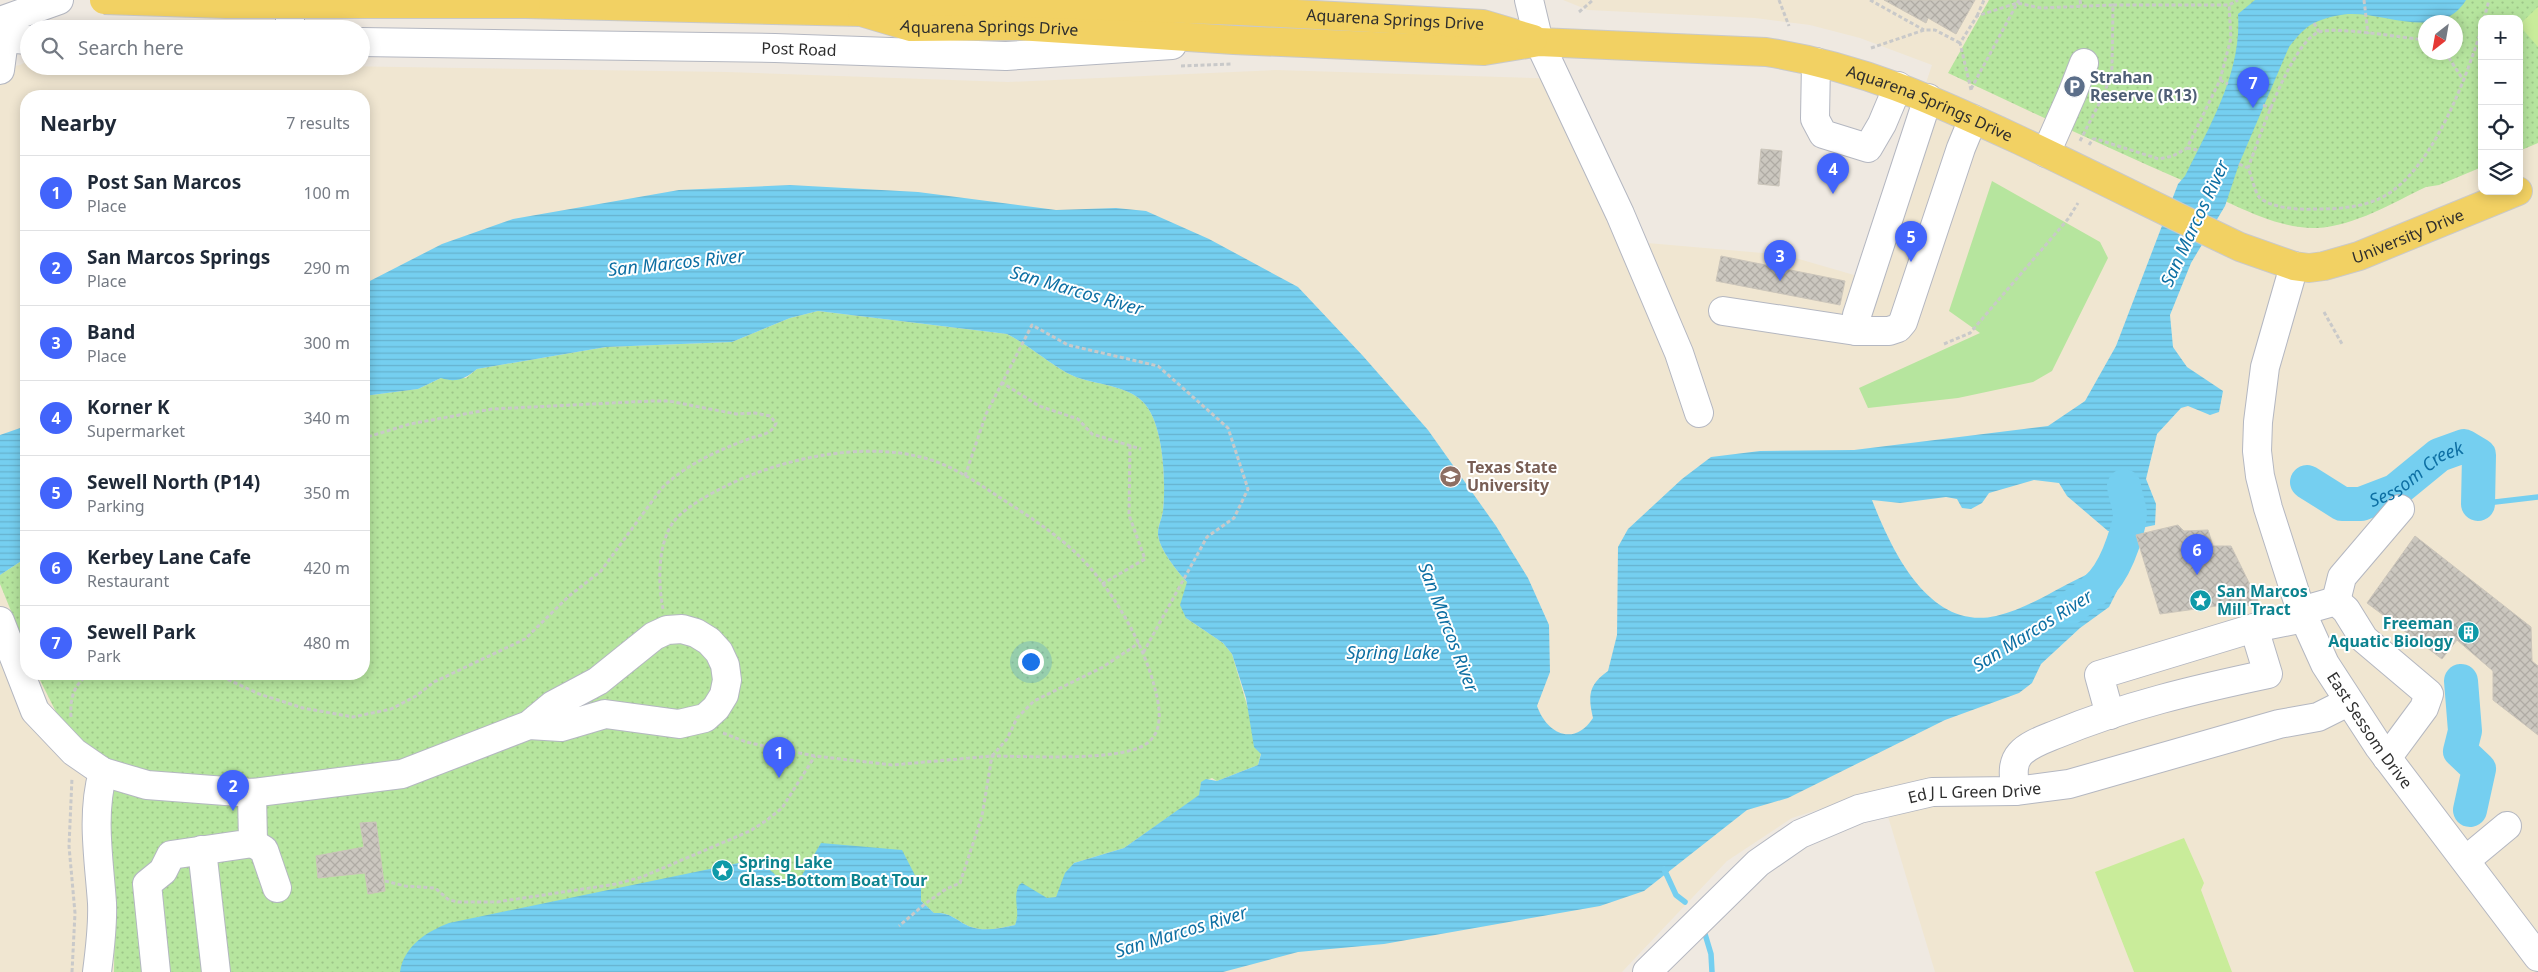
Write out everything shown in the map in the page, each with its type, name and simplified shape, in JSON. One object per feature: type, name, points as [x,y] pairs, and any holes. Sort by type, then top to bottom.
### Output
[{"type":"main road","name":"Aquarena Springs Drive","points":[[104,0],[226,4],[526,4],[861,12],[911,27],[1018,26],[1234,40],[1484,51],[1540,42],[1766,52],[1870,76],[1928,98],[2240,247],[2294,266]]},
{"type":"main road","name":"Aquarena Springs Drive","points":[[861,12],[905,1],[993,2],[1241,11],[1483,24],[1540,42]]},
{"type":"main road","name":"University Drive","points":[[2523,189],[2538,183]]},
{"type":"main road","name":"University Drive","points":[[2294,266],[2309,268],[2324,266],[2359,256],[2509,195]]},
{"type":"street","points":[[30,20],[60,0]]},
{"type":"street","points":[[290,0],[290,20]]},
{"type":"street","points":[[366,0],[368,20]]},
{"type":"street","points":[[1190,0],[1241,11]]},
{"type":"street","points":[[1529,0],[1540,42],[1620,214],[1679,353],[1699,413]]},
{"type":"street","points":[[0,70],[8,35],[20,27]]},
{"type":"street","points":[[370,28],[373,32],[382,37],[397,42]]},
{"type":"street","name":"Post Road","points":[[370,42],[775,48],[1006,56],[1234,40]]},
{"type":"street","points":[[1816,62],[1815,119],[1823,134],[1868,148],[1882,124],[1898,86]]},
{"type":"street","points":[[2046,153],[2084,63]]},
{"type":"street","points":[[1856,331],[1857,315],[1928,98]]},
{"type":"street","points":[[1723,311],[1856,331],[1889,331],[1898,328],[1903,322],[1960,148],[1973,119]]},
{"type":"street","name":"East Sessom Drive","points":[[2294,266],[2265,367],[2258,422],[2257,451],[2260,476],[2268,508],[2302,615],[2325,664],[2348,702],[2387,758],[2538,957]]},
{"type":"street","points":[[2336,601],[2342,578],[2400,509]]},
{"type":"street","points":[[2110,715],[2099,675],[2302,615],[2336,601]]},
{"type":"street","points":[[2336,601],[2346,610],[2364,639],[2429,694],[2424,708],[2387,758]]},
{"type":"street","points":[[0,621],[20,672]]},
{"type":"street","points":[[2015,790],[2013,770],[2020,754],[2037,743],[2084,723],[2110,715],[2207,687],[2268,674],[2254,628]]},
{"type":"street","points":[[23,680],[35,711],[74,752],[103,772],[147,785],[252,794],[402,774],[530,726],[561,727],[605,714],[679,724],[705,718],[720,701],[727,680],[725,665],[719,652],[709,640],[696,633],[682,629],[667,630],[654,636],[598,681],[552,705],[530,726]]},
{"type":"street","name":"Ed J L Green Drive","points":[[1647,972],[1758,863],[1800,834],[1859,809],[1932,792],[2015,790],[2069,784],[2279,724],[2318,717],[2348,702]]},
{"type":"street","points":[[97,972],[102,904],[96,857],[99,787],[103,772]]},
{"type":"street","points":[[252,794],[253,843]]},
{"type":"street","points":[[2466,860],[2507,826]]},
{"type":"street","points":[[156,972],[147,884],[162,871],[170,855],[253,843],[264,850],[276,888]]},
{"type":"street","points":[[202,850],[216,972]]},
{"type":"street","points":[[2534,972],[2538,966]]},
{"type":"path","points":[[1579,12],[1593,0]]},
{"type":"path","points":[[1779,0],[1789,26]]},
{"type":"path","points":[[1870,0],[1924,30]]},
{"type":"path","points":[[1984,0],[1977,16],[1960,43],[1970,90],[2018,2]]},
{"type":"path","points":[[2080,0],[2081,6]]},
{"type":"path","points":[[1977,16],[2018,2],[2041,8],[2219,2],[2229,5],[2238,0]]},
{"type":"path","points":[[2364,0],[2368,34]]},
{"type":"path","points":[[2485,15],[2489,0]]},
{"type":"path","points":[[2080,141],[2105,92],[2112,68],[2113,5]]},
{"type":"path","points":[[2089,145],[2093,139],[2096,139],[2159,159],[2174,156],[2187,148],[2220,80],[2231,38],[2229,5]]},
{"type":"path","points":[[2314,23],[2319,32]]},
{"type":"path","points":[[1870,48],[1924,30],[1934,30],[1960,43]]},
{"type":"path","points":[[2418,39],[2342,30],[2319,32],[2305,43],[2291,61],[2248,168],[2258,196],[2268,203],[2303,210],[2351,208],[2382,197],[2405,179],[2433,144],[2465,81],[2478,40]]},
{"type":"path","points":[[2451,60],[2465,81]]},
{"type":"path","points":[[2220,80],[2228,84]]},
{"type":"path","points":[[2263,105],[2272,109]]},
{"type":"path","points":[[2187,148],[2197,150]]},
{"type":"path","points":[[2239,164],[2248,168]]},
{"type":"path","points":[[1944,344],[1970,334],[2068,219],[2078,203]]},
{"type":"path","points":[[2324,312],[2342,344]]},
{"type":"path","points":[[965,476],[986,414],[1032,325],[1068,345],[1158,366],[1228,428],[1248,489],[1234,518],[1207,537],[1143,654]]},
{"type":"path","points":[[1001,382],[1039,406],[1078,419],[1092,434],[1141,449]]},
{"type":"path","points":[[229,680],[259,694],[303,708],[353,717],[391,709],[416,696],[434,682],[525,639],[569,596],[601,571],[661,489],[672,478],[719,450],[766,434],[774,428],[776,423],[770,416],[755,413],[736,414],[669,401],[652,401],[492,409],[410,424],[370,436]]},
{"type":"path","points":[[1102,584],[1145,559],[1129,514],[1130,446]]},
{"type":"path","points":[[667,630],[660,585],[666,537],[675,520],[713,493],[763,469],[791,461],[838,454],[885,452],[909,455],[946,466],[965,476],[1057,537],[1080,556],[1102,584],[1139,643],[1159,706],[1159,721],[1153,738],[1133,751],[1068,757],[992,756],[892,765],[816,756],[746,742],[726,735],[705,718]]},
{"type":"path","points":[[900,926],[946,888],[960,884],[982,816],[992,756],[1007,738],[1016,718],[1034,701],[1103,667],[1139,643]]},
{"type":"path","points":[[385,881],[405,886],[435,888],[449,900],[458,902],[498,902],[616,884],[642,877],[750,831],[767,820],[782,808],[816,756]]},
{"type":"shaded area","name":"Texas State University","points":[[1563,0],[2538,0],[2538,972],[1935,972],[1880,790],[1792,818],[1727,861],[1622,972],[0,972],[0,69],[20,65],[20,75],[370,75],[370,67],[727,72],[1008,82],[1276,70],[1568,79],[1636,242],[1785,255],[1861,277],[1932,65],[1860,38],[1810,25],[1755,18],[1588,10]]},
{"type":"green space","points":[[1989,0],[2538,0],[2538,143],[2523,149],[2523,15],[2478,15],[2478,169],[2439,185],[2426,187],[2387,206],[2345,223],[2317,228],[2284,224],[2267,219],[1948,73]]},
{"type":"green space","points":[[2538,7],[2538,47],[2523,30],[2523,21]]},
{"type":"green space","points":[[1992,181],[2100,242],[2108,258],[2052,371],[2033,382],[1958,398],[1868,408],[1859,388],[1980,333],[1949,311]]},
{"type":"green space","points":[[818,311],[1007,334],[1067,373],[1085,380],[1116,387],[1142,401],[1155,423],[1162,453],[1164,499],[1158,530],[1159,539],[1169,559],[1187,582],[1186,618],[1223,643],[1232,654],[1261,753],[1258,765],[1217,781],[1212,778],[1201,782],[1200,795],[1124,848],[1074,863],[1056,897],[1017,905],[1019,916],[1015,925],[1004,927],[987,929],[971,927],[950,915],[934,913],[921,901],[921,887],[799,882],[780,879],[573,972],[114,972],[115,898],[110,825],[91,752],[61,722],[40,680],[370,680],[370,395],[418,389],[441,378],[466,378],[477,369],[606,347],[732,342],[790,318]]},
{"type":"green space","points":[[20,562],[20,633],[0,584],[0,575]]},
{"type":"green space","points":[[2184,838],[2204,883],[2201,890],[2232,972],[2134,972],[2095,872]]},
{"type":"water","name":"Spring Lake","points":[[2255,0],[2466,0],[2451,15],[2418,15],[2418,22],[2348,14],[2331,17],[2310,25],[2289,47],[2239,164],[2225,206],[2191,263],[2170,315],[2173,347],[2187,367],[2223,391],[2219,412],[2210,415],[2188,406],[2181,408],[2157,434],[2146,479],[2156,504],[2155,525],[2127,531],[2108,531],[2067,496],[2059,483],[2034,480],[1989,493],[1982,503],[1971,509],[1962,508],[1957,499],[1946,497],[1900,503],[1872,500],[1890,542],[1916,583],[1933,599],[1951,611],[1972,617],[1996,616],[2021,608],[2093,572],[2117,591],[2109,607],[2080,628],[2041,664],[2032,683],[2019,693],[1945,720],[1788,798],[1747,810],[1644,891],[1600,906],[1384,944],[1298,952],[1223,972],[400,972],[406,955],[417,941],[449,923],[758,859],[780,879],[798,882],[821,843],[902,850],[921,887],[921,901],[934,913],[950,915],[966,925],[982,929],[1015,925],[1017,920],[1016,895],[1019,885],[1022,883],[1047,898],[1056,897],[1065,873],[1074,863],[1124,848],[1199,795],[1201,782],[1206,779],[1217,781],[1258,765],[1261,754],[1254,747],[1246,698],[1232,654],[1223,643],[1186,618],[1180,605],[1187,582],[1173,566],[1161,545],[1158,533],[1163,511],[1164,485],[1159,437],[1149,410],[1134,395],[1116,387],[1085,380],[1067,373],[1007,334],[818,311],[790,318],[732,342],[606,347],[477,369],[456,380],[441,378],[418,389],[370,395],[370,281],[442,244],[513,219],[679,190],[790,185],[918,192],[1056,210],[1116,208],[1146,211],[1209,239],[1298,287],[1363,356],[1428,430],[1496,526],[1528,578],[1549,625],[1550,672],[1537,706],[1541,716],[1554,730],[1570,734],[1586,727],[1593,718],[1590,703],[1591,691],[1601,676],[1608,671],[1617,635],[1618,547],[1628,529],[1682,479],[1711,457],[1760,451],[1854,450],[2048,426],[2085,401],[2116,346],[2178,184],[2185,176],[2214,118],[2230,77],[2238,36],[2238,14]]},
{"type":"water","points":[[20,428],[20,562],[0,575],[0,435]]},
{"type":"building","points":[[1884,0],[1975,0],[1956,34],[1928,18],[1926,23]]},
{"type":"building","points":[[1761,149],[1782,151],[1779,186],[1758,184]]},
{"type":"building","points":[[1721,256],[1845,281],[1840,305],[1716,281]]},
{"type":"building","points":[[2178,525],[2184,531],[2208,530],[2213,546],[2231,546],[2260,605],[2217,606],[2160,614],[2136,535]]},
{"type":"building","name":"Freeman Aquatic Biology","points":[[2415,536],[2531,627],[2532,661],[2538,666],[2538,735],[2493,700],[2493,671],[2457,640],[2442,659],[2367,603]]},
{"type":"building","points":[[376,822],[385,891],[368,894],[365,873],[318,878],[316,856],[364,847],[360,823]]},
{"type":"waterway","name":"Sessom Creek","points":[[2307,482],[2342,504],[2361,504],[2395,491],[2439,455],[2464,446],[2479,455],[2478,504]]},
{"type":"waterway","name":"San Marcos River","points":[[2068,609],[2096,589],[2114,565],[2129,525],[2130,517],[2124,486]]},
{"type":"waterway","points":[[2478,504],[2538,497]]},
{"type":"waterway","name":"Sessom Creek","points":[[2461,681],[2465,731],[2460,751],[2479,769],[2470,810]]},
{"type":"waterway","points":[[1664,869],[1676,895],[1685,902]]},
{"type":"waterway","points":[[1705,934],[1711,954],[1712,972]]},
{"type":"place","name":"Strahan Reserve (R13)","points":[[2074,86]]},
{"type":"place","name":"Sewell Park","points":[[2253,108]]},
{"type":"place","name":"Korner K","points":[[1833,194]]},
{"type":"place","name":"Sewell North (P14)","points":[[1911,262]]},
{"type":"place","name":"Band","points":[[1780,281]]},
{"type":"place","name":"Texas State University","points":[[1451,476]]},
{"type":"place","name":"Kerbey Lane Cafe","points":[[2197,575]]},
{"type":"place","name":"San Marcos Mill Tract","points":[[2201,600]]},
{"type":"place","name":"Freeman Aquatic Biology","points":[[2469,632]]},
{"type":"place","name":"Post San Marcos","points":[[779,778]]},
{"type":"place","name":"San Marcos Springs","points":[[233,811]]},
{"type":"place","name":"Spring Lake Glass-Bottom Boat Tour","points":[[723,871]]}]
